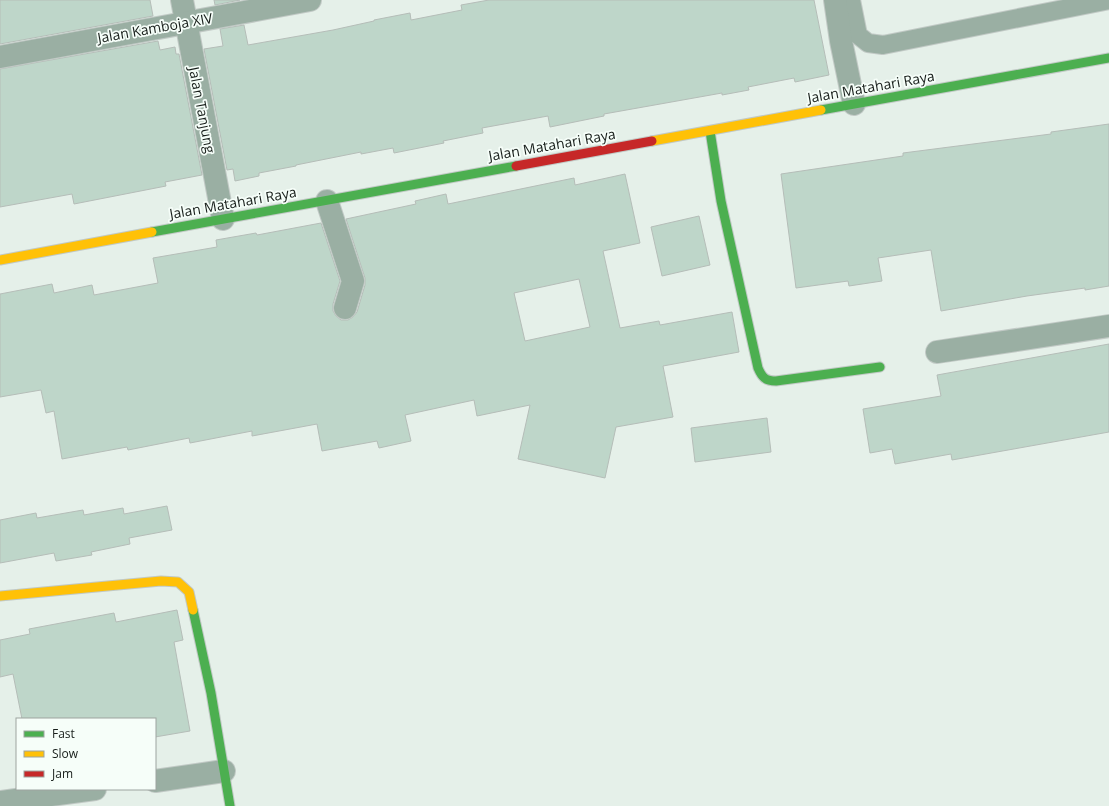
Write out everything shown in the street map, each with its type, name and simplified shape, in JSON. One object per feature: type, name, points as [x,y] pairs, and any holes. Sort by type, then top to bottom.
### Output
[{"type":"street","name":"Jalan Tanjung","points":[[182,0],[223,220]]},
{"type":"street","name":"Jalan Kamboja XIV","points":[[0,57],[310,0]]},
{"type":"street","points":[[835,0],[841,41],[854,104]]},
{"type":"street","name":"Jalan Matahari Raya","points":[[0,260],[1109,58]]},
{"type":"street","points":[[710,131],[721,201],[758,368],[762,378],[769,381],[776,381],[880,367]]},
{"type":"street","points":[[327,200],[353,281],[345,308]]},
{"type":"street","points":[[937,352],[1109,326]]},
{"type":"street","points":[[0,596],[161,581],[178,582],[189,592],[211,693],[230,806]]},
{"type":"street","points":[[156,781],[224,771]]},
{"type":"street","points":[[0,802],[88,790]]},
{"type":"lane","points":[[851,0],[858,35],[868,43],[883,45],[1109,0]]},
{"type":"building","points":[[0,0],[150,0],[153,16],[0,44]]},
{"type":"building","points":[[214,0],[240,0],[215,5]]},
{"type":"building","points":[[489,0],[814,0],[829,75],[795,82],[794,78],[748,87],[749,90],[722,95],[722,93],[604,114],[604,116],[550,127],[548,116],[482,128],[483,133],[443,141],[444,143],[394,153],[393,148],[361,154],[361,152],[259,173],[259,176],[235,181],[233,169],[227,170],[204,49],[223,46],[220,29],[244,25],[248,45],[333,30],[410,13],[411,20],[462,10],[461,5]]},
{"type":"building","points":[[158,41],[160,50],[175,47],[176,54],[179,54],[202,175],[165,182],[166,186],[74,204],[72,194],[0,207],[0,69]]},
{"type":"building","points":[[1109,124],[1109,286],[1027,296],[941,311],[931,250],[878,258],[882,281],[849,286],[848,281],[796,288],[781,174],[903,156],[903,153],[1051,134],[1051,132]]},
{"type":"building","points":[[625,174],[640,243],[603,251],[620,328],[659,321],[660,325],[732,312],[739,352],[663,366],[673,417],[616,427],[605,478],[518,459],[530,405],[477,416],[474,400],[405,415],[411,441],[379,448],[377,441],[322,451],[317,424],[252,436],[252,431],[190,443],[189,438],[128,450],[127,447],[62,459],[54,411],[46,413],[41,390],[0,397],[0,294],[52,284],[54,293],[92,285],[94,295],[158,283],[153,258],[217,247],[216,240],[256,233],[257,235],[321,223],[340,281],[333,304],[333,311],[341,320],[348,320],[357,312],[365,285],[365,278],[346,219],[416,204],[415,201],[446,194],[448,204],[574,178],[575,185]],"holes":[[[579,279],[590,327],[525,341],[514,293]]]},
{"type":"building","points":[[699,216],[710,265],[662,276],[651,227]]},
{"type":"building","points":[[1109,344],[1109,432],[952,460],[951,454],[895,464],[892,449],[870,453],[863,409],[941,396],[937,375]]},
{"type":"building","points":[[767,418],[771,452],[695,462],[691,428]]},
{"type":"building","points":[[167,506],[172,530],[129,538],[130,544],[91,552],[92,555],[56,561],[54,553],[0,563],[0,520],[36,513],[37,518],[83,510],[84,515],[123,508],[124,514]]},
{"type":"building","points":[[177,610],[183,640],[174,642],[190,731],[156,737],[156,718],[22,718],[13,674],[0,677],[0,640],[30,634],[29,629],[114,613],[116,622]]},
{"type":"traffic: fast","points":[[821,110],[1109,58]]},
{"type":"traffic: fast","points":[[710,131],[721,201],[758,368],[763,376],[769,380],[776,381],[880,367]]},
{"type":"traffic: fast","points":[[152,232],[516,166]]},
{"type":"traffic: fast","points":[[193,610],[211,693],[230,806]]},
{"type":"traffic: slow","points":[[652,141],[821,110]]},
{"type":"traffic: slow","points":[[0,260],[152,232]]},
{"type":"traffic: slow","points":[[0,596],[161,581],[178,582],[189,592],[193,610]]},
{"type":"traffic: jam","points":[[516,166],[652,141]]}]
